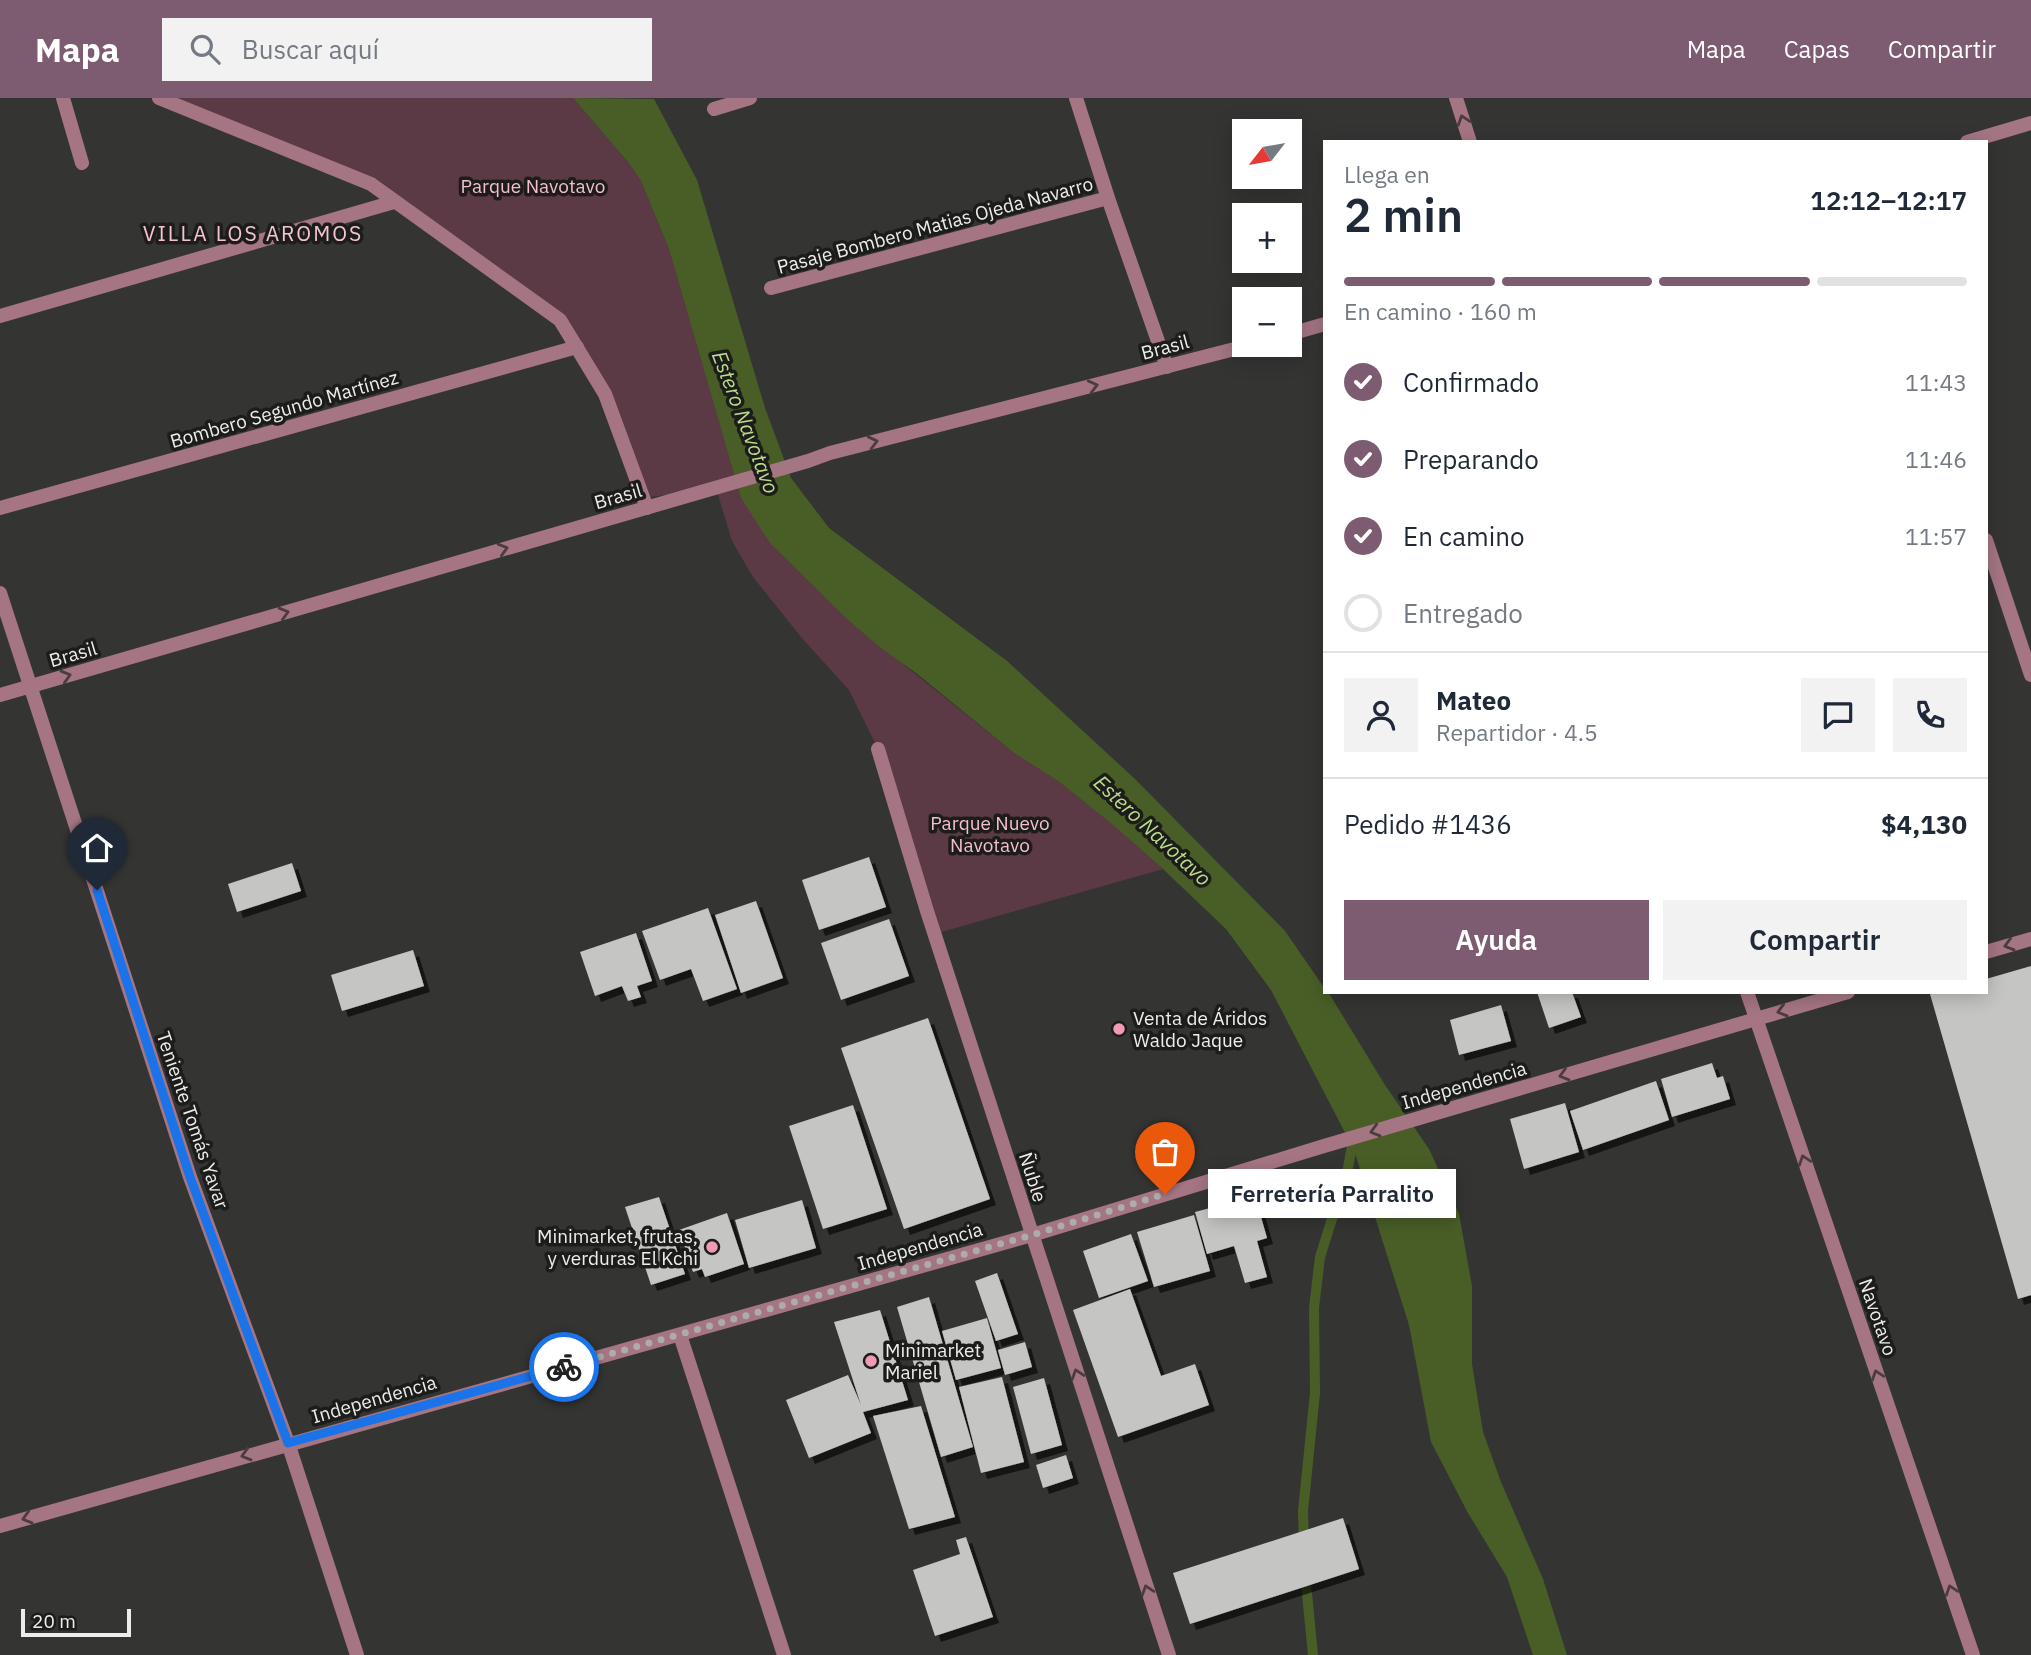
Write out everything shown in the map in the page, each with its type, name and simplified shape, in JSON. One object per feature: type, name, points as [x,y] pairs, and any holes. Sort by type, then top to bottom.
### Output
[{"type":"street","points":[[63,98],[82,163]]},
{"type":"street","points":[[159,98],[371,184],[560,320],[605,394],[647,508]]},
{"type":"street","points":[[714,108],[750,98]]},
{"type":"street","points":[[1076,98],[1167,367]]},
{"type":"street","points":[[1456,98],[1469,140]]},
{"type":"street","points":[[1973,140],[2031,123]]},
{"type":"street","name":"Pasaje Bombero Matias Ojeda Navarro","points":[[771,288],[1108,198]]},
{"type":"street","points":[[0,316],[394,202]]},
{"type":"street","points":[[1302,331],[1323,325]]},
{"type":"street","name":"Bombero Segundo Martínez","points":[[0,508],[577,347]]},
{"type":"street","name":"Brasil","points":[[0,695],[830,453],[1232,350]]},
{"type":"street","points":[[1988,546],[2031,676]]},
{"type":"street","name":"Teniente Tomás Yavar","points":[[0,593],[190,1177],[288,1443],[357,1655]]},
{"type":"street","name":"Ñuble","points":[[878,749],[927,911],[1168,1655]]},
{"type":"street","points":[[1988,951],[2031,939]]},
{"type":"street","name":"Navotavo","points":[[1748,994],[1973,1655]]},
{"type":"street","name":"Independencia","points":[[0,1526],[1032,1235],[1427,1115],[1841,994]]},
{"type":"street","points":[[680,1335],[784,1655]]},
{"type":"green space","points":[[172,98],[573,98],[641,181],[669,249],[741,497],[848,620],[1014,753],[1058,781],[1163,869],[938,933],[878,749],[849,690],[801,637],[753,577],[732,541],[716,488],[651,497],[608,393],[562,317],[377,179]]},
{"type":"water","name":"Estero Navotavo","points":[[573,98],[654,99],[697,180],[765,408],[791,478],[829,528],[1007,661],[1135,779],[1285,931],[1323,986],[1323,994],[1330,995],[1385,1085],[1429,1149],[1459,1214],[1472,1286],[1472,1364],[1483,1432],[1501,1482],[1543,1579],[1567,1655],[1533,1655],[1507,1577],[1468,1513],[1431,1442],[1409,1325],[1354,1150],[1271,990],[1226,929],[1163,869],[1058,781],[1014,753],[881,648],[848,620],[770,543],[741,498],[669,249],[641,181]]},
{"type":"building","points":[[869,857],[886,907],[819,930],[802,880]]},
{"type":"building","points":[[292,863],[301,891],[237,912],[228,884]]},
{"type":"building","points":[[756,901],[783,978],[741,993],[715,915]]},
{"type":"building","points":[[708,908],[737,989],[703,1001],[691,969],[660,980],[642,931]]},
{"type":"building","points":[[889,919],[909,976],[841,1000],[821,943]]},
{"type":"building","points":[[636,933],[652,981],[637,986],[641,997],[628,1001],[622,986],[595,996],[580,952]]},
{"type":"building","points":[[413,950],[424,986],[342,1011],[331,975]]},
{"type":"building","points":[[2031,966],[2031,1295],[2018,1299],[1930,994],[1988,994],[1988,978]]},
{"type":"building","points":[[1538,994],[1573,994],[1581,1017],[1549,1028]]},
{"type":"building","points":[[1501,1005],[1511,1041],[1459,1055],[1450,1020]]},
{"type":"building","points":[[928,1018],[990,1199],[904,1229],[841,1048]]},
{"type":"building","points":[[1712,1063],[1717,1078],[1723,1076],[1730,1099],[1672,1117],[1661,1079]]},
{"type":"building","points":[[1656,1081],[1669,1120],[1583,1150],[1570,1111]]},
{"type":"building","points":[[1565,1103],[1579,1152],[1524,1169],[1510,1119]]},
{"type":"building","points":[[853,1105],[887,1209],[823,1229],[789,1126]]},
{"type":"building","points":[[1255,1196],[1267,1238],[1257,1241],[1267,1277],[1245,1283],[1234,1246],[1207,1254],[1195,1212]]},
{"type":"building","points":[[659,1197],[685,1274],[651,1285],[625,1207]]},
{"type":"building","points":[[802,1200],[816,1248],[749,1268],[735,1220]]},
{"type":"building","name":"Minimarket, frutas, y verduras El Kchi","points":[[727,1213],[744,1264],[705,1277],[702,1269],[693,1272],[679,1230]]},
{"type":"building","points":[[1194,1215],[1210,1271],[1154,1287],[1137,1232]]},
{"type":"building","points":[[1131,1234],[1148,1281],[1099,1298],[1083,1251]]},
{"type":"building","points":[[997,1273],[1018,1334],[996,1341],[975,1281]]},
{"type":"building","points":[[1130,1289],[1161,1376],[1195,1364],[1209,1405],[1118,1437],[1073,1310]]},
{"type":"building","points":[[929,1297],[973,1447],[941,1457],[897,1307]]},
{"type":"building","points":[[880,1310],[908,1400],[863,1412],[871,1433],[809,1458],[786,1400],[848,1375],[861,1405],[834,1322]]},
{"type":"building","points":[[987,1318],[1001,1368],[956,1380],[942,1331]]},
{"type":"building","points":[[1025,1342],[1032,1367],[1005,1375],[998,1350]]},
{"type":"building","points":[[1002,1377],[1024,1462],[981,1473],[959,1387]]},
{"type":"building","points":[[1044,1378],[1062,1445],[1031,1454],[1013,1387]]},
{"type":"building","points":[[921,1406],[955,1517],[909,1529],[873,1416]]},
{"type":"building","points":[[1066,1455],[1073,1478],[1043,1488],[1036,1465]]},
{"type":"building","points":[[1343,1518],[1359,1569],[1190,1624],[1173,1573]]},
{"type":"building","points":[[966,1537],[993,1617],[935,1636],[913,1570],[960,1554],[956,1540]]},
{"type":"waterway","points":[[1304,1543],[1303,1511],[1315,1393],[1314,1308],[1320,1257],[1348,1168],[1354,1135]]},
{"type":"waterway","points":[[1305,1573],[1313,1655]]},
{"type":"way so far","points":[[564,1367],[1032,1235],[1165,1194]]},
{"type":"place","name":"Venta de Áridos Waldo Jaque","points":[[1119,1029]]},
{"type":"place","name":"Ferretería Parralito","points":[[1165,1194]]},
{"type":"place","name":"Minimarket, frutas, y verduras El Kchi","points":[[712,1247]]},
{"type":"place","name":"Minimarket Mariel","points":[[871,1361]]},
{"type":"district","name":"VILLA LOS AROMOS","points":[[253,233]]},
{"type":"route","points":[[97,890],[190,1177],[288,1443],[564,1367]]},
{"type":"park label","name":"Parque Navotavo","points":[[533,186]]},
{"type":"park label","name":"Parque Nuevo Navotavo","points":[[990,834]]}]
